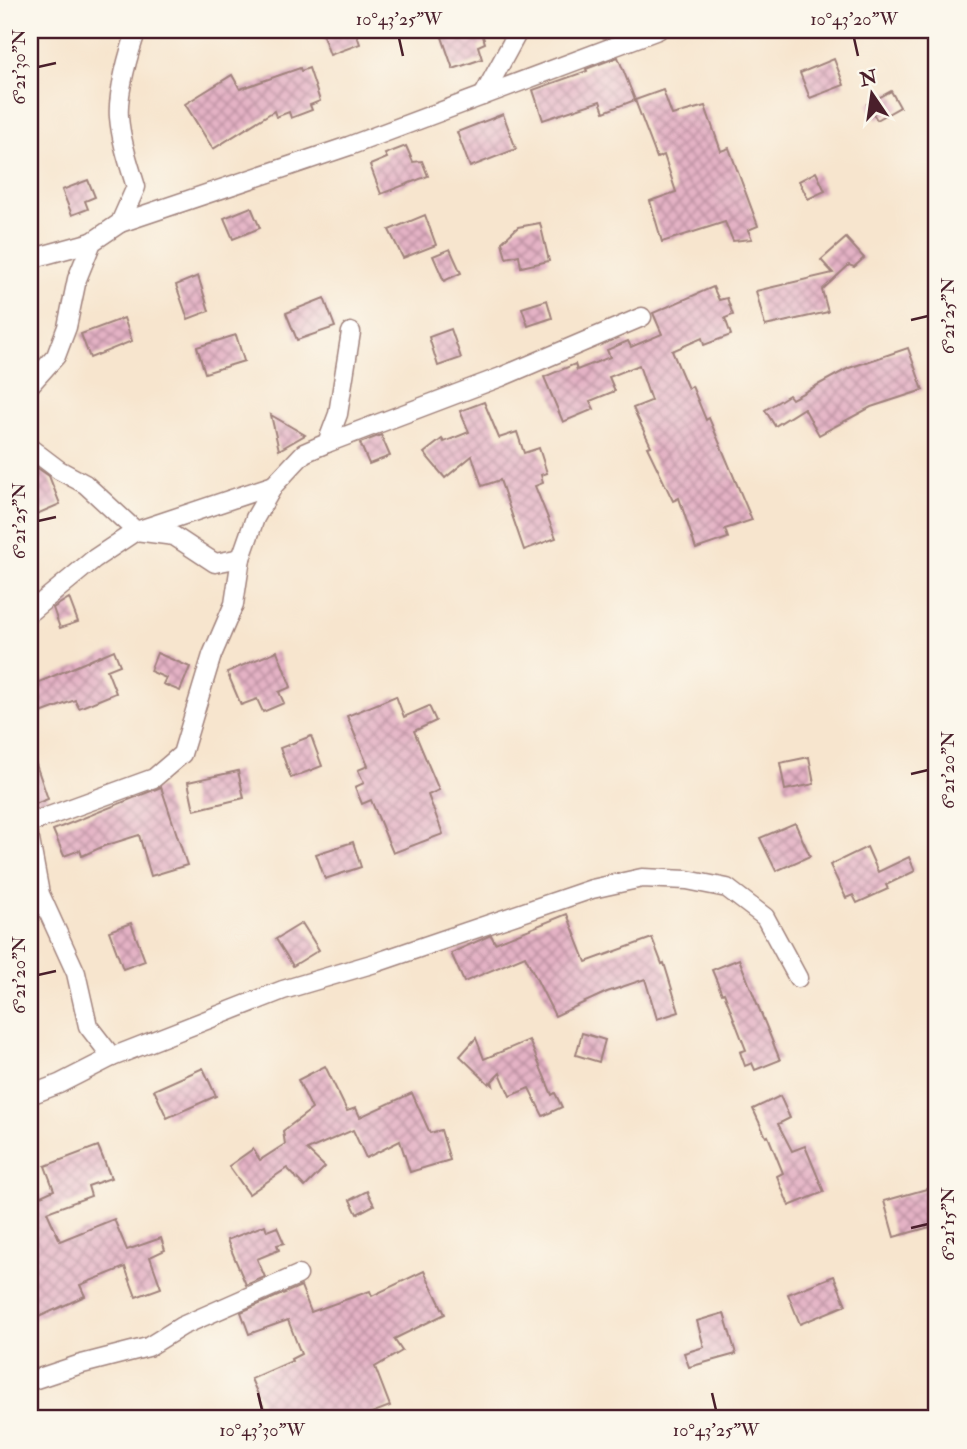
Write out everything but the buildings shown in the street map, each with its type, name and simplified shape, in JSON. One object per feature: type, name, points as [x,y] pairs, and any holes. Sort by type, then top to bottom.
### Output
[{"type":"street","points":[[120,223],[136,187],[118,114],[128,52],[137,30]]},
{"type":"street","points":[[483,96],[519,30]]},
{"type":"street","points":[[30,259],[92,242],[120,223],[349,146],[658,30]]},
{"type":"street","points":[[30,385],[56,356],[67,327],[77,279],[92,242]]},
{"type":"street","points":[[30,823],[154,778],[182,754],[212,655],[234,604],[241,558],[255,518],[274,485],[304,453],[501,377],[642,317]]},
{"type":"street","points":[[327,443],[338,414],[351,332]]},
{"type":"street","points":[[30,448],[59,470],[85,484],[136,531],[174,536],[215,564],[241,558]]},
{"type":"street","points":[[30,612],[94,559],[136,531],[274,485]]},
{"type":"street","points":[[30,840],[40,894],[76,973],[88,1026],[112,1057]]},
{"type":"street","points":[[30,1095],[59,1084],[112,1057],[283,990],[592,889],[642,878],[687,880],[727,888],[765,917],[798,978]]},
{"type":"street","points":[[30,1381],[148,1347],[182,1326],[298,1275]]}]
